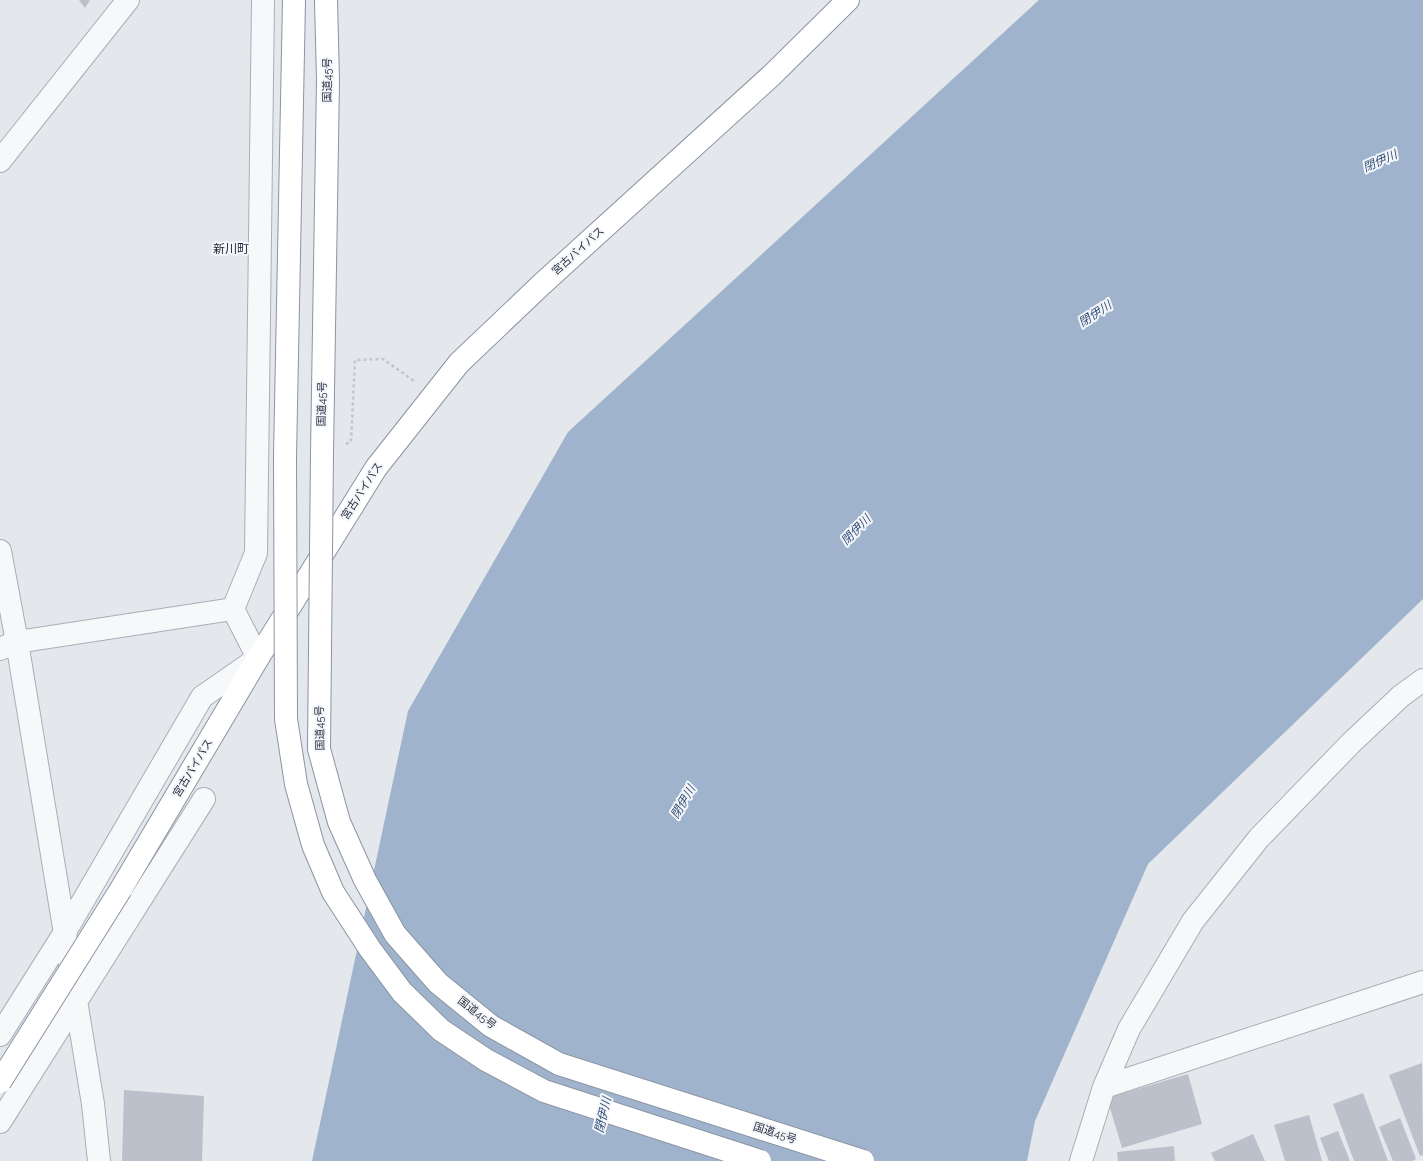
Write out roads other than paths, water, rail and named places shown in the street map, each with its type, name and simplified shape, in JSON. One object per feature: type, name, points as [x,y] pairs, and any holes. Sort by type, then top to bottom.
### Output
[{"type":"highway","points":[[294,0],[286,456],[286,719],[296,784],[312,845],[333,892],[370,949],[402,992],[441,1030],[486,1060],[544,1091],[760,1161]]},
{"type":"highway","name":"国道45号","points":[[326,0],[328,80],[319,749],[339,822],[365,880],[395,934],[438,983],[491,1026],[559,1064],[863,1161]]},
{"type":"highway","name":"宮古バイパス","points":[[0,1082],[121,889],[258,658],[376,468],[459,364],[542,284],[772,75],[848,0]]},
{"type":"street","points":[[0,160],[128,0]]},
{"type":"street","points":[[0,1035],[65,932],[202,697],[258,658],[233,609],[256,553],[263,0]]},
{"type":"street","points":[[0,551],[8,645],[65,932],[93,1104],[99,1161]]},
{"type":"street","points":[[8,645],[233,609]]},
{"type":"street","points":[[1081,1161],[1104,1087],[1129,1028],[1193,921],[1259,838],[1351,743],[1401,696],[1423,680]]},
{"type":"street","points":[[0,1122],[76,999],[204,799]]},
{"type":"street","points":[[1104,1087],[1423,982]]},
{"type":"water","name":"閉伊川","points":[[1039,0],[1423,0],[1423,599],[1148,864],[1035,1121],[1027,1161],[312,1161],[408,711],[568,432]]},
{"type":"district","name":"新川町","points":[[231,249]]}]
